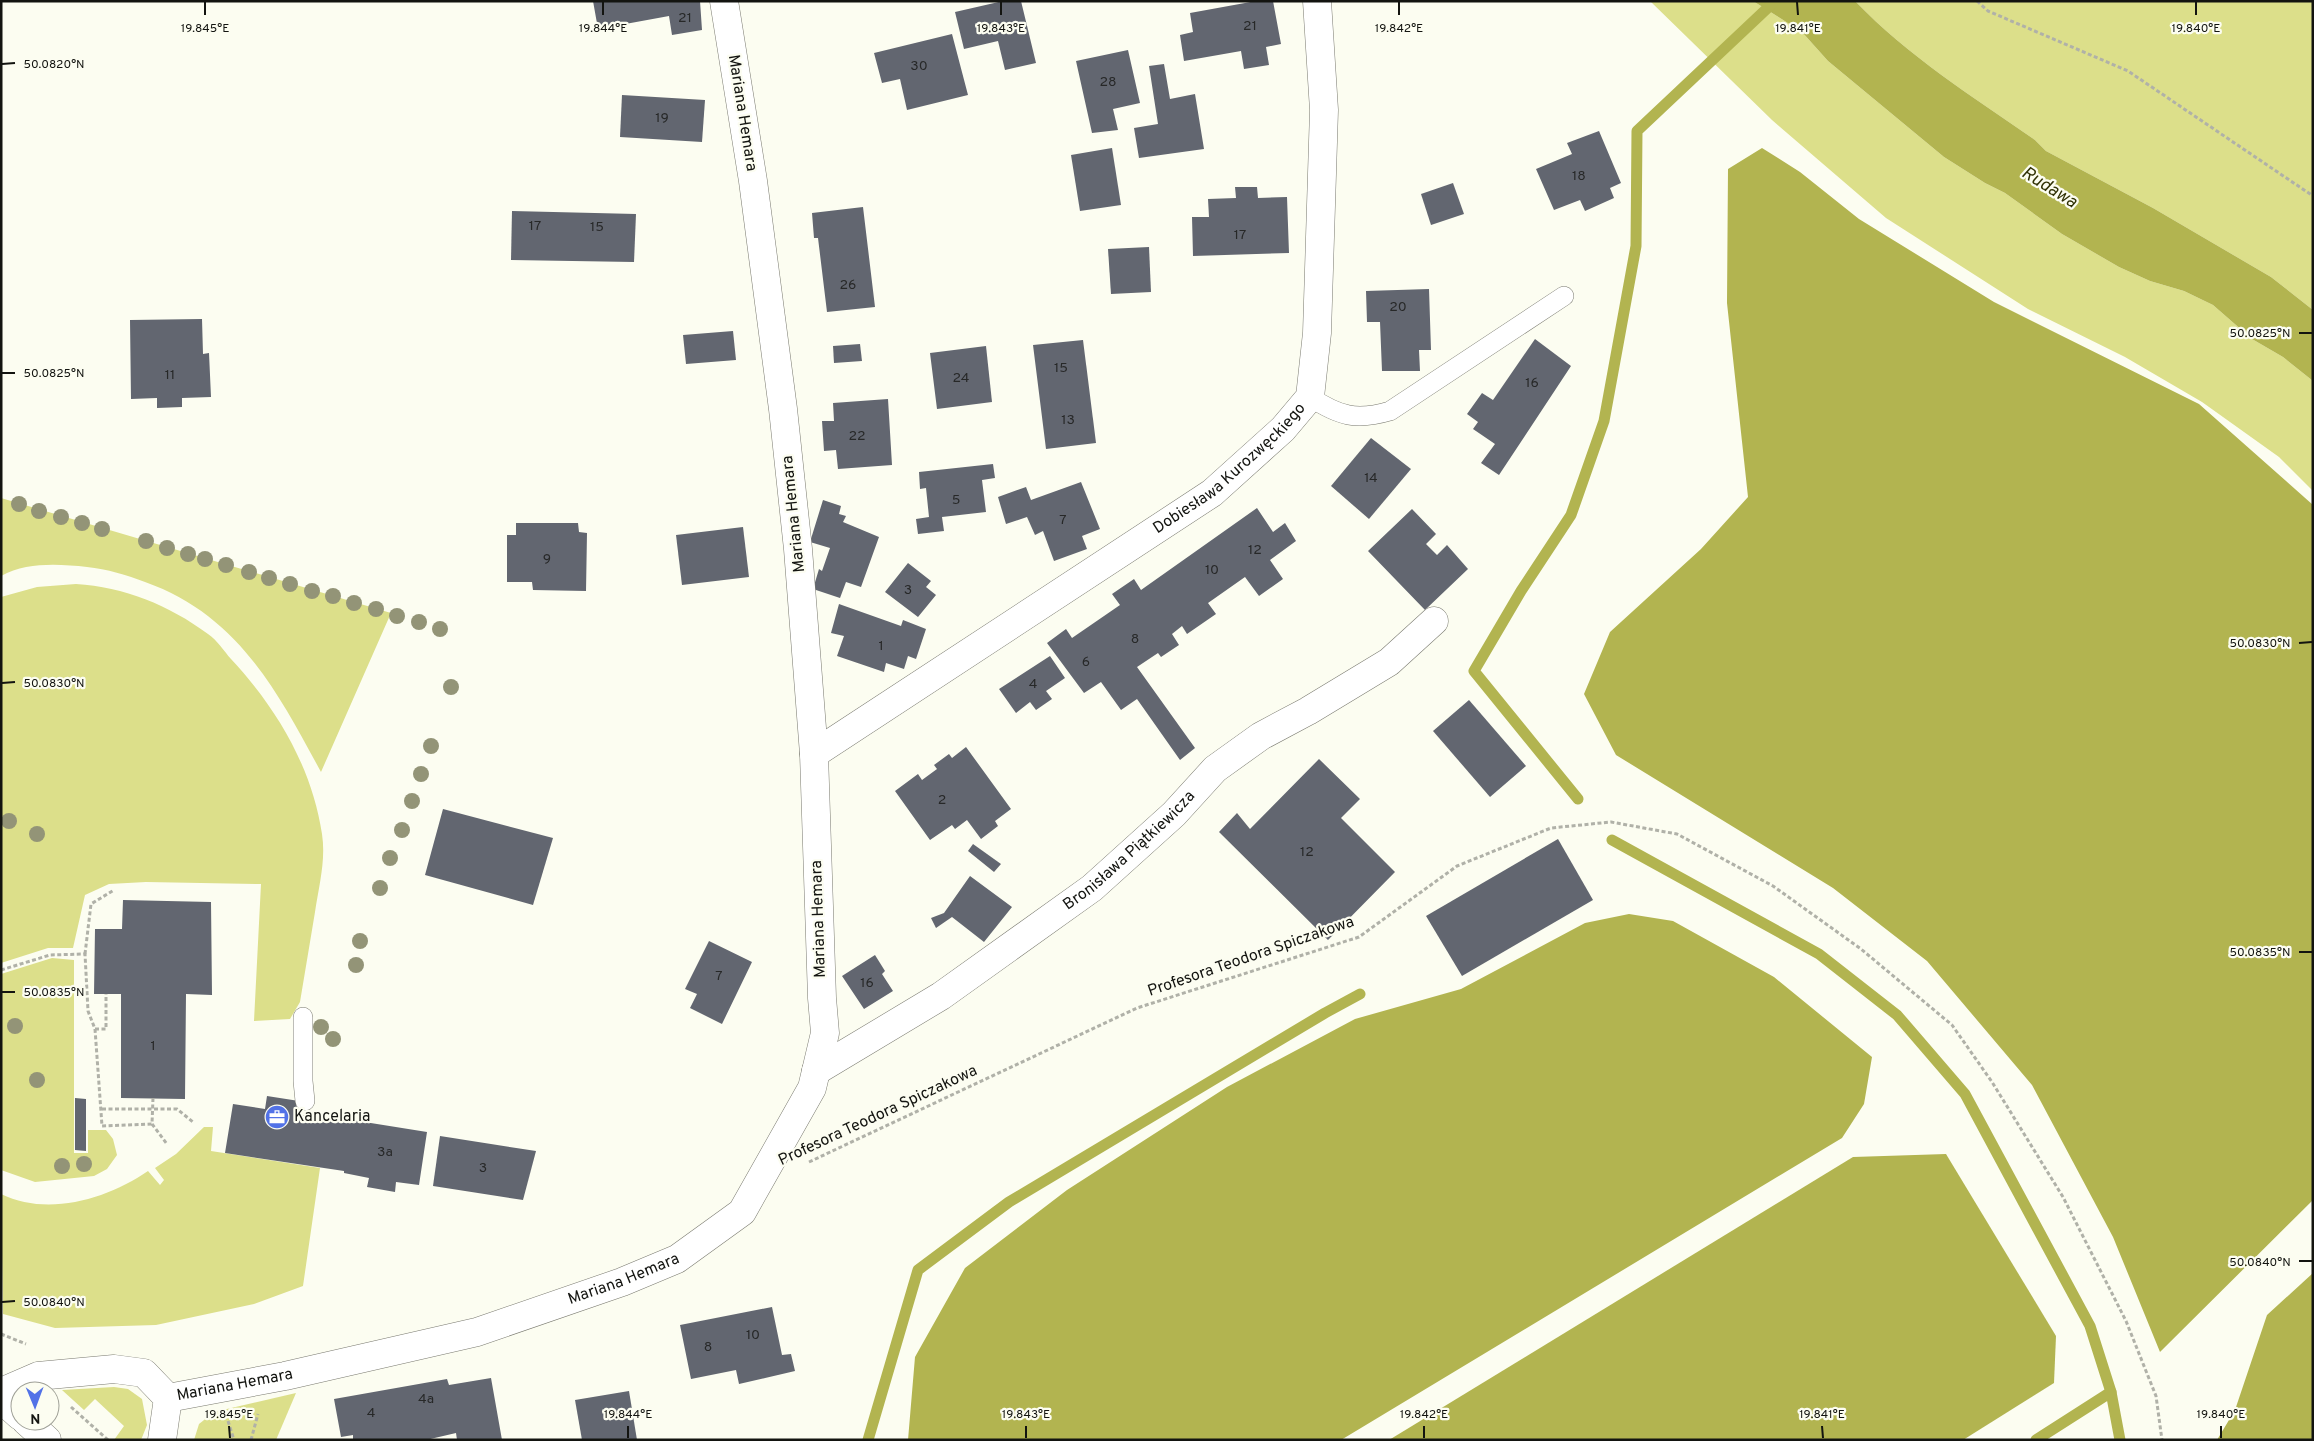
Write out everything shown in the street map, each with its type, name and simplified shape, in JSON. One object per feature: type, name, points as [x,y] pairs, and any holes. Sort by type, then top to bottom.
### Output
[{"type":"street","name":"Mariana Hemara","points":[[168,1398],[285,1376],[477,1332],[622,1282],[677,1259],[742,1212],[812,1088],[826,1033],[822,998],[814,754],[798,549],[783,409],[753,181],[724,1]]},
{"type":"street","name":"Dobiesława Kurozwęckiego","points":[[814,754],[1212,493],[1283,429],[1310,397],[1317,333],[1324,110],[1317,1]]},
{"type":"street","name":"Bronisława Piątkiewicza","points":[[816,1071],[941,996],[1092,888],[1174,814],[1215,769],[1261,736],[1308,711],[1389,662],[1434,621]]},
{"type":"street","name":"Mariana Hemara","points":[[1,1392],[38,1376],[114,1369],[144,1373],[168,1398]]},
{"type":"street","name":"Mariana Hemara","points":[[162,1440],[168,1398]]},
{"type":"street","points":[[37,1431],[47,1440]]},
{"type":"lane","points":[[1310,397],[1328,409],[1346,416],[1369,417],[1390,411],[1564,296]]},
{"type":"lane","points":[[304,1016],[303,1081],[305,1101]]},
{"type":"path","points":[[1978,1],[1988,11],[2128,70],[2313,196]]},
{"type":"path","name":"Profesora Teodora Spiczakowa","points":[[758,1184],[1137,1008],[1359,937],[1457,866],[1551,828],[1611,822],[1677,834],[1773,886],[1861,949],[1952,1026],[1992,1082],[2063,1197],[2126,1321],[2156,1396],[2162,1440]]},
{"type":"path","points":[[114,890],[91,904],[85,954],[88,1011],[95,1029],[102,1126],[152,1124]]},
{"type":"path","points":[[1,970],[50,955],[85,954]]},
{"type":"path","points":[[95,1029],[106,1029],[106,994]]},
{"type":"path","points":[[153,1098],[152,1124],[167,1144]]},
{"type":"path","points":[[102,1109],[177,1109],[193,1122]]},
{"type":"path","points":[[1,1334],[24,1344]]},
{"type":"path","points":[[226,1416],[234,1440]]},
{"type":"green space","points":[[1650,1],[1753,1],[1802,32],[1828,61],[1944,157],[1985,183],[2005,193],[2062,234],[2119,267],[2150,281],[2184,291],[2213,305],[2252,339],[2283,357],[2313,381],[2313,491],[2279,457],[2202,402],[2125,357],[2028,309],[1886,218],[1772,120]]},
{"type":"green space","points":[[1855,1],[2313,1],[2313,310],[2271,277],[2153,208],[2046,151],[2035,140],[1919,58],[1875,21]]},
{"type":"green space","points":[[1,498],[391,613],[321,772],[288,713],[251,659],[230,635],[206,614],[177,596],[131,577],[87,567],[65,565],[32,566],[11,571],[1,576]]},
{"type":"green space","points":[[76,584],[111,589],[145,599],[178,614],[211,636],[263,697],[290,739],[310,785],[317,809],[322,834],[323,863],[300,1002],[290,1019],[254,1021],[261,884],[146,882],[109,884],[85,895],[73,948],[48,948],[1,963],[1,597],[37,587]]},
{"type":"green space","points":[[52,958],[74,960],[74,1153],[88,1153],[88,1130],[106,1130],[113,1139],[117,1155],[107,1169],[94,1176],[35,1182],[1,1170],[1,974]]},
{"type":"green space","points":[[204,1127],[213,1127],[211,1151],[320,1168],[303,1286],[254,1304],[156,1325],[55,1328],[3,1314],[1,1194],[19,1201],[38,1204],[77,1202],[114,1190],[148,1171],[160,1185],[164,1180],[155,1168],[176,1154]]},
{"type":"green space","points":[[114,1387],[128,1389],[142,1399],[147,1425],[141,1440],[114,1440],[124,1426],[95,1399],[84,1410],[62,1390]]},
{"type":"green space","points":[[296,1393],[276,1440],[194,1440],[199,1424],[214,1412]]},
{"type":"water","name":"Rudawa","points":[[1753,1],[1855,1],[1875,21],[1919,58],[2035,140],[2046,151],[2153,208],[2271,277],[2313,310],[2313,381],[2283,357],[2252,339],[2213,305],[2184,291],[2150,281],[2119,267],[2062,234],[2005,193],[1985,183],[1944,157],[1828,61],[1802,32]]},
{"type":"water","points":[[1762,148],[1800,172],[1859,219],[1994,302],[2199,404],[2313,505],[2313,1200],[2160,1352],[2113,1237],[2032,1085],[1927,961],[1833,888],[1616,755],[1584,694],[1610,632],[1701,549],[1748,497],[1727,303],[1728,169]]},
{"type":"water","points":[[1629,914],[1673,921],[1774,977],[1872,1057],[1864,1104],[1842,1138],[1341,1440],[908,1440],[915,1357],[965,1268],[1067,1190],[1227,1087],[1355,1019],[1461,989],[1585,923]]},
{"type":"water","points":[[1946,1154],[2056,1336],[2054,1383],[1963,1440],[1389,1440],[1853,1157]]},
{"type":"water","points":[[2313,1273],[2313,1440],[2217,1440],[2235,1410],[2267,1315]]},
{"type":"building","points":[[593,1],[700,1],[702,30],[672,35],[669,16],[598,29]]},
{"type":"building","points":[[1003,1],[1021,1],[1036,63],[1005,70],[998,41],[964,49],[955,12]]},
{"type":"building","points":[[1256,1],[1273,1],[1281,44],[1266,47],[1269,65],[1244,69],[1241,51],[1184,61],[1180,35],[1193,32],[1190,13]]},
{"type":"building","points":[[952,34],[968,95],[907,110],[900,79],[882,83],[874,53]]},
{"type":"building","points":[[1128,50],[1140,103],[1113,109],[1118,130],[1092,133],[1076,61]]},
{"type":"building","points":[[1164,64],[1170,99],[1195,94],[1204,149],[1139,158],[1134,128],[1158,124],[1149,66]]},
{"type":"building","points":[[622,95],[705,100],[702,142],[620,137]]},
{"type":"building","points":[[1599,131],[1621,183],[1610,188],[1614,198],[1585,211],[1580,200],[1554,210],[1536,169],[1572,154],[1567,143]]},
{"type":"building","points":[[1112,148],[1121,205],[1080,211],[1071,155]]},
{"type":"building","points":[[1453,183],[1464,214],[1431,225],[1421,194]]},
{"type":"building","points":[[1235,187],[1257,187],[1258,198],[1287,197],[1289,253],[1193,256],[1192,217],[1209,217],[1208,199],[1236,198]]},
{"type":"building","points":[[863,207],[875,307],[827,312],[818,238],[814,238],[812,213]]},
{"type":"building","points":[[512,211],[636,214],[634,262],[511,260]]},
{"type":"building","points":[[1149,247],[1151,292],[1111,294],[1108,249]]},
{"type":"building","points":[[1429,289],[1431,350],[1419,350],[1420,371],[1382,371],[1380,322],[1367,322],[1366,291]]},
{"type":"building","points":[[202,319],[203,354],[209,353],[211,397],[182,398],[182,407],[157,408],[157,398],[131,399],[130,320]]},
{"type":"building","points":[[733,331],[736,360],[686,364],[683,335]]},
{"type":"building","points":[[1535,339],[1571,366],[1499,475],[1481,463],[1495,444],[1473,429],[1478,422],[1467,414],[1482,393],[1493,400]]},
{"type":"building","points":[[1083,340],[1096,443],[1046,449],[1033,345]]},
{"type":"building","points":[[860,344],[862,361],[834,363],[833,346]]},
{"type":"building","points":[[986,346],[992,402],[937,409],[930,353]]},
{"type":"building","points":[[888,399],[892,465],[838,469],[836,450],[824,451],[822,421],[834,421],[833,403]]},
{"type":"building","points":[[1371,438],[1411,469],[1369,519],[1331,486]]},
{"type":"building","points":[[993,464],[995,478],[982,480],[986,512],[942,517],[944,531],[918,534],[916,519],[929,517],[926,488],[920,489],[919,472]]},
{"type":"building","points":[[1081,482],[1100,529],[1082,536],[1087,549],[1054,561],[1043,531],[1035,535],[1027,517],[1006,524],[998,497],[1026,487],[1031,500]]},
{"type":"building","points":[[823,500],[841,506],[839,514],[846,516],[843,522],[879,537],[861,587],[846,582],[840,598],[813,589],[819,569],[822,571],[830,548],[810,542]]},
{"type":"building","points":[[1257,508],[1273,532],[1285,523],[1296,541],[1270,560],[1283,579],[1259,596],[1245,577],[1208,603],[1216,614],[1187,634],[1182,626],[1172,634],[1179,645],[1161,657],[1158,653],[1137,667],[1195,748],[1180,760],[1137,699],[1121,710],[1101,682],[1084,693],[1047,643],[1066,629],[1072,638],[1120,605],[1112,594],[1134,579],[1141,590]]},
{"type":"building","points":[[1412,509],[1436,534],[1426,544],[1437,555],[1447,545],[1468,569],[1425,610],[1368,551]]},
{"type":"building","points":[[516,523],[578,523],[579,532],[587,533],[586,591],[533,590],[532,582],[507,582],[507,535],[516,535]]},
{"type":"building","points":[[743,527],[749,577],[682,585],[676,535]]},
{"type":"building","points":[[908,563],[931,581],[926,587],[936,595],[918,617],[885,592]]},
{"type":"building","points":[[839,604],[901,626],[903,620],[926,629],[916,659],[908,656],[904,669],[886,663],[884,672],[837,656],[844,636],[831,633]]},
{"type":"building","points":[[1050,656],[1065,678],[1046,691],[1052,699],[1036,710],[1030,702],[1016,713],[999,689]]},
{"type":"building","points":[[1469,700],[1526,766],[1490,797],[1433,731]]},
{"type":"building","points":[[966,747],[1011,809],[995,821],[998,826],[981,839],[967,820],[955,829],[952,825],[930,840],[895,791],[918,774],[922,780],[937,769],[934,765],[949,754],[952,758]]},
{"type":"building","points":[[1319,759],[1360,799],[1341,818],[1395,872],[1328,940],[1219,832],[1237,813],[1250,829]]},
{"type":"building","points":[[443,809],[553,838],[533,905],[425,875]]},
{"type":"building","points":[[1558,839],[1593,900],[1462,976],[1426,916]]},
{"type":"building","points":[[973,844],[1001,864],[994,872],[968,851]]},
{"type":"building","points":[[970,876],[1012,907],[984,942],[952,917],[936,928],[931,918],[944,913]]},
{"type":"building","points":[[123,900],[211,902],[212,995],[186,994],[185,1099],[121,1098],[121,994],[94,994],[95,929],[122,929]]},
{"type":"building","points":[[709,941],[752,962],[722,1024],[690,1008],[697,994],[685,989]]},
{"type":"building","points":[[875,955],[885,971],[882,974],[893,991],[864,1009],[842,976]]},
{"type":"building","points":[[267,1096],[299,1101],[297,1114],[351,1123],[352,1120],[427,1132],[419,1185],[396,1182],[395,1192],[367,1187],[369,1178],[344,1173],[344,1171],[225,1153],[233,1104],[265,1109]]},
{"type":"building","points":[[75,1098],[86,1099],[86,1151],[75,1150]]},
{"type":"building","points":[[440,1136],[536,1151],[523,1200],[433,1186]]},
{"type":"building","points":[[772,1307],[782,1355],[791,1354],[795,1371],[739,1384],[736,1370],[691,1379],[680,1325]]},
{"type":"building","points":[[491,1378],[502,1440],[457,1440],[456,1433],[426,1440],[353,1440],[353,1435],[341,1437],[334,1399],[447,1379],[449,1385]]},
{"type":"building","points":[[629,1391],[637,1440],[582,1440],[575,1400]]},
{"type":"waterway","points":[[1578,799],[1474,671],[1521,591],[1571,515],[1604,421],[1636,246],[1637,131],[1775,1]]},
{"type":"waterway","points":[[1612,840],[1819,954],[1897,1015],[1965,1094],[2090,1326],[2111,1392],[2120,1440]]},
{"type":"waterway","points":[[868,1440],[918,1270],[1009,1202],[1360,994]]},
{"type":"waterway","points":[[2036,1440],[2111,1392]]},
{"type":"place","name":"Kancelaria","points":[[277,1117]]}]
